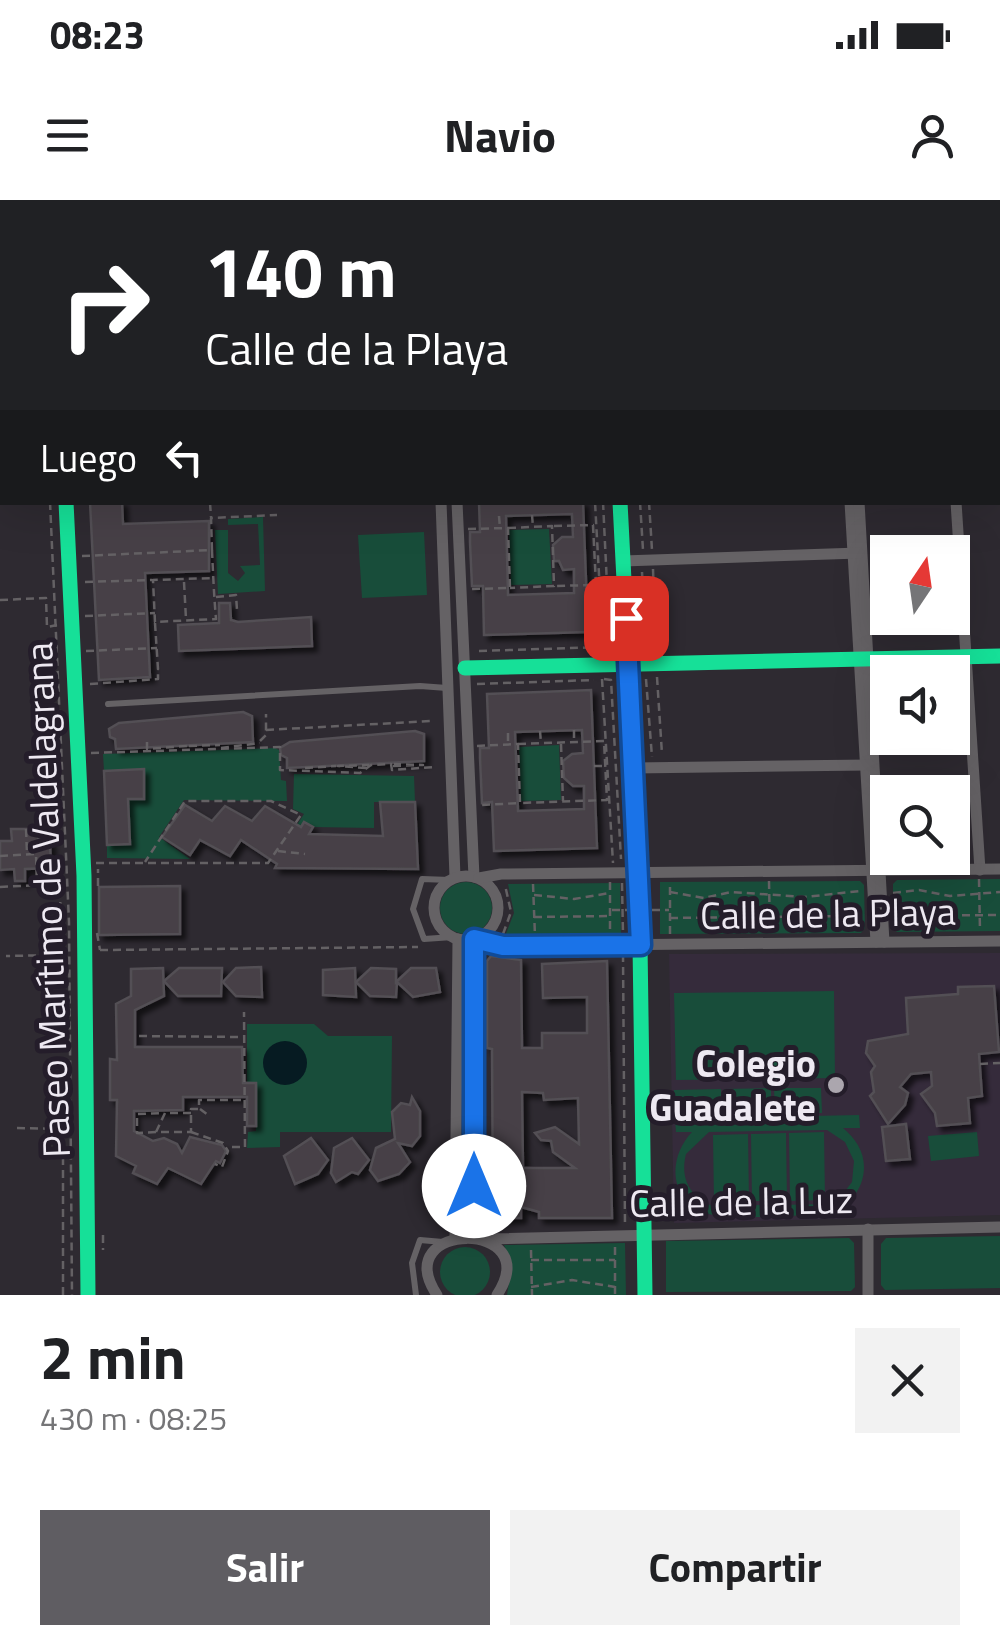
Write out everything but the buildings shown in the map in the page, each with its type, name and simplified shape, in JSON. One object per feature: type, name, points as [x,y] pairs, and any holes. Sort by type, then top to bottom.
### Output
[{"type":"street","name":"Paseo Marítimo de Valdelagrana","points":[[69,505],[84,876],[91,1242],[83,1291]]},
{"type":"street","points":[[441,505],[452,879]]},
{"type":"street","points":[[457,505],[476,877]]},
{"type":"street","points":[[620,505],[639,874],[645,1295]]},
{"type":"street","points":[[850,505],[858,553]]},
{"type":"street","points":[[859,505],[858,553],[873,775]]},
{"type":"street","points":[[956,505],[964,655]]},
{"type":"street","points":[[623,561],[858,553]]},
{"type":"street","points":[[970,656],[1000,656]]},
{"type":"street","points":[[464,668],[870,659]]},
{"type":"street","points":[[970,743],[979,874]]},
{"type":"street","points":[[634,768],[872,764]]},
{"type":"street","name":"Calle de la Playa","points":[[970,874],[1000,870]]},
{"type":"street","name":"Calle de la Playa","points":[[476,877],[870,872]]},
{"type":"street","points":[[878,875],[880,942]]},
{"type":"street","points":[[476,877],[493,890],[498,908],[493,926],[476,938],[455,938],[440,926],[434,910],[438,892],[452,879],[476,877]]},
{"type":"street","points":[[437,1295],[430,1264],[450,1240],[455,938]]},
{"type":"street","points":[[476,938],[474,1223],[482,1238],[501,1256],[504,1267],[497,1295]]},
{"type":"street","name":"Calle de la Playa","points":[[476,938],[503,946],[610,941],[641,945],[670,940],[1000,942]]},
{"type":"street","name":"Calle de la Luz","points":[[450,1240],[1000,1227]]},
{"type":"street","points":[[868,1228],[868,1295]]},
{"type":"lane","points":[[108,704],[420,686],[448,688]]},
{"type":"lane","points":[[452,879],[422,880],[414,897],[414,920],[424,939],[455,938]]},
{"type":"lane","points":[[416,1295],[412,1263],[420,1240],[450,1240]]},
{"type":"path","points":[[50,505],[70,922],[72,1100],[83,1291]]},
{"type":"path","points":[[155,622],[216,619],[210,505]]},
{"type":"path","points":[[469,589],[596,585],[595,505]]},
{"type":"path","points":[[479,651],[610,646],[603,505]]},
{"type":"path","points":[[640,505],[643,553],[652,553],[649,505]]},
{"type":"path","points":[[565,514],[566,526]]},
{"type":"path","points":[[211,518],[277,515]]},
{"type":"path","points":[[532,515],[533,527]]},
{"type":"path","points":[[499,516],[500,528]]},
{"type":"path","points":[[467,530],[593,524],[603,647]]},
{"type":"path","points":[[552,526],[554,586]]},
{"type":"path","points":[[508,528],[510,588]]},
{"type":"path","points":[[584,549],[594,549]]},
{"type":"path","points":[[80,556],[212,550]]},
{"type":"path","points":[[596,556],[606,555]]},
{"type":"path","points":[[646,645],[642,567],[652,566],[657,656]]},
{"type":"path","points":[[82,582],[214,578]]},
{"type":"path","points":[[184,579],[186,620]]},
{"type":"path","points":[[86,684],[158,679],[154,580]]},
{"type":"path","points":[[567,586],[568,593]]},
{"type":"path","points":[[535,587],[535,594]]},
{"type":"path","points":[[502,588],[502,595]]},
{"type":"path","points":[[214,597],[236,596],[237,610]]},
{"type":"path","points":[[0,600],[46,598],[47,627],[62,624]]},
{"type":"path","points":[[83,616],[155,613]]},
{"type":"path","points":[[85,651],[156,648]]},
{"type":"path","points":[[646,679],[652,758],[662,757],[656,668]]},
{"type":"path","points":[[478,798],[478,805],[607,800],[604,680]]},
{"type":"path","points":[[474,688],[478,683],[612,680],[621,863],[613,863],[604,741],[476,746],[476,761]]},
{"type":"path","points":[[260,746],[266,714]]},
{"type":"path","points":[[266,730],[431,721]]},
{"type":"path","points":[[574,730],[574,742]]},
{"type":"path","points":[[508,732],[508,744]]},
{"type":"path","points":[[540,732],[541,743]]},
{"type":"path","points":[[147,742],[147,749]]},
{"type":"path","points":[[90,753],[187,744],[221,747],[233,742],[260,746]]},
{"type":"path","points":[[561,742],[563,802]]},
{"type":"path","points":[[518,744],[520,804]]},
{"type":"path","points":[[136,750],[280,746],[280,770],[369,766]]},
{"type":"path","points":[[404,756],[405,763]]},
{"type":"path","points":[[358,759],[358,765]]},
{"type":"path","points":[[318,760],[318,767]]},
{"type":"path","points":[[338,766],[423,765],[405,763],[391,765]]},
{"type":"path","points":[[391,765],[434,767]]},
{"type":"path","points":[[305,768],[334,773],[360,772],[369,766]]},
{"type":"path","points":[[594,766],[616,770]]},
{"type":"path","points":[[95,863],[268,863],[301,815],[271,802],[185,801],[145,862]]},
{"type":"path","points":[[577,801],[577,809]]},
{"type":"path","points":[[544,802],[544,810]]},
{"type":"path","points":[[510,804],[511,811]]},
{"type":"path","points":[[26,829],[28,854]]},
{"type":"path","points":[[277,850],[284,855],[305,854]]},
{"type":"path","points":[[0,856],[36,854],[37,886]]},
{"type":"path","points":[[186,854],[191,862]]},
{"type":"path","points":[[226,855],[230,862]]},
{"type":"path","points":[[266,856],[271,859]]},
{"type":"path","points":[[979,874],[980,932]]},
{"type":"path","points":[[503,946],[501,938],[511,912],[502,878],[533,882],[535,938]]},
{"type":"path","points":[[657,880],[670,880],[670,940],[658,935]]},
{"type":"path","points":[[769,880],[770,934]]},
{"type":"path","points":[[610,941],[623,937],[622,881],[610,881],[610,941],[611,953],[623,953],[626,1225]]},
{"type":"path","points":[[0,888],[60,884],[61,955],[6,956]]},
{"type":"path","points":[[670,892],[704,898],[731,892],[805,897],[830,891],[858,892],[866,886]]},
{"type":"path","points":[[891,886],[891,904]]},
{"type":"path","points":[[891,893],[919,890],[950,896],[979,890],[1000,892]]},
{"type":"path","points":[[534,895],[574,899],[610,893]]},
{"type":"path","points":[[657,895],[658,923]]},
{"type":"path","points":[[891,916],[1000,915]]},
{"type":"path","points":[[534,917],[610,916]]},
{"type":"path","points":[[670,918],[867,916]]},
{"type":"path","points":[[60,922],[76,922]]},
{"type":"path","points":[[100,950],[431,948],[430,938]]},
{"type":"path","points":[[232,1147],[245,1147],[244,1012]]},
{"type":"path","points":[[139,1036],[244,1037]]},
{"type":"path","points":[[980,1064],[1000,1063]]},
{"type":"path","points":[[62,1295],[63,1100],[78,1100]]},
{"type":"path","points":[[199,1109],[199,1100],[245,1100]]},
{"type":"path","points":[[191,1132],[191,1109],[208,1115]]},
{"type":"path","points":[[156,1132],[165,1113]]},
{"type":"path","points":[[191,1113],[136,1114],[137,1133],[191,1132],[222,1143],[228,1152],[222,1167],[215,1164]]},
{"type":"path","points":[[17,1128],[63,1128]]},
{"type":"path","points":[[615,1242],[616,1295]]},
{"type":"path","points":[[530,1244],[532,1295]]},
{"type":"path","points":[[531,1260],[615,1260]]},
{"type":"path","points":[[532,1288],[572,1280],[615,1287]]},
{"type":"path","points":[[62,1287],[83,1291]]},
{"type":"path","points":[[72,1295],[83,1291]]},
{"type":"shaded area","name":"Colegio Guadalete","points":[[1000,953],[1000,1215],[674,1223],[669,954]]},
{"type":"green space","points":[[263,517],[265,591],[218,594],[215,530],[228,530],[228,573],[238,581],[245,573],[240,566],[260,565],[258,524],[228,525],[228,519]]},
{"type":"green space","points":[[549,529],[552,584],[511,585],[509,530]]},
{"type":"green space","points":[[424,532],[427,595],[362,598],[358,535]]},
{"type":"green space","points":[[559,745],[561,800],[521,801],[519,747]]},
{"type":"green space","points":[[279,750],[287,801],[184,800],[159,837],[190,859],[107,858],[107,845],[130,844],[128,799],[144,798],[144,770],[104,771],[103,754]]},
{"type":"green space","points":[[294,774],[414,776],[415,802],[374,802],[374,828],[313,827],[304,822],[281,849],[304,814],[293,809]]},
{"type":"green space","points":[[1000,879],[1000,931],[897,932],[893,928],[893,884],[897,880]]},
{"type":"green space","points":[[860,881],[864,885],[865,928],[861,933],[660,934],[660,882]]},
{"type":"green space","points":[[466,882],[484,890],[492,908],[484,926],[466,934],[448,926],[440,908],[448,890]]},
{"type":"green space","points":[[620,883],[621,935],[505,936],[514,913],[508,884]]},
{"type":"green space","points":[[834,991],[835,1078],[676,1080],[674,993]]},
{"type":"green space","points":[[247,1024],[314,1024],[328,1036],[392,1036],[391,1132],[280,1132],[280,1147],[247,1148],[248,1132],[256,1131],[256,1084],[247,1083]]},
{"type":"green space","points":[[771,1088],[771,1113],[724,1114],[724,1089]]},
{"type":"green space","points":[[774,1088],[821,1088],[822,1113],[775,1113]]},
{"type":"green space","points":[[721,1089],[721,1114],[674,1115],[674,1090]]},
{"type":"green space","points":[[859,1115],[860,1128],[843,1128],[861,1150],[862,1181],[848,1203],[836,1210],[750,1217],[706,1213],[684,1198],[679,1188],[676,1165],[692,1132],[676,1132],[675,1119]],"holes":[[[827,1130],[845,1142],[854,1161],[852,1182],[839,1199],[829,1204],[712,1206],[697,1197],[686,1178],[686,1154],[709,1132]]]},
{"type":"green space","points":[[824,1132],[825,1200],[790,1201],[789,1133]]},
{"type":"green space","points":[[977,1132],[979,1156],[931,1161],[928,1136]]},
{"type":"green space","points":[[786,1133],[787,1201],[752,1201],[751,1134]]},
{"type":"green space","points":[[748,1134],[749,1202],[714,1202],[713,1135]]},
{"type":"green space","points":[[1000,1236],[1000,1288],[885,1290],[881,1285],[881,1244],[886,1238]]},
{"type":"green space","points":[[849,1238],[854,1243],[855,1287],[851,1291],[666,1292],[666,1241]]},
{"type":"green space","points":[[625,1243],[626,1295],[507,1295],[512,1264],[504,1245]]},
{"type":"green space","points":[[455,1249],[475,1249],[488,1262],[488,1282],[475,1295],[455,1295],[442,1282],[442,1262]]},
{"type":"water","points":[[285,1041],[300,1048],[307,1063],[300,1078],[285,1085],[270,1078],[263,1063],[270,1048]]},
{"type":"traffic: fast","points":[[66,505],[84,876],[88,1295]]},
{"type":"traffic: fast","points":[[620,505],[639,874],[645,1295]]},
{"type":"traffic: fast","points":[[465,668],[1000,656]]},
{"type":"place","name":"Colegio Guadalete","points":[[836,1085]]},
{"type":"route","points":[[474,1186],[474,939],[503,946],[641,945],[626,618]]}]
